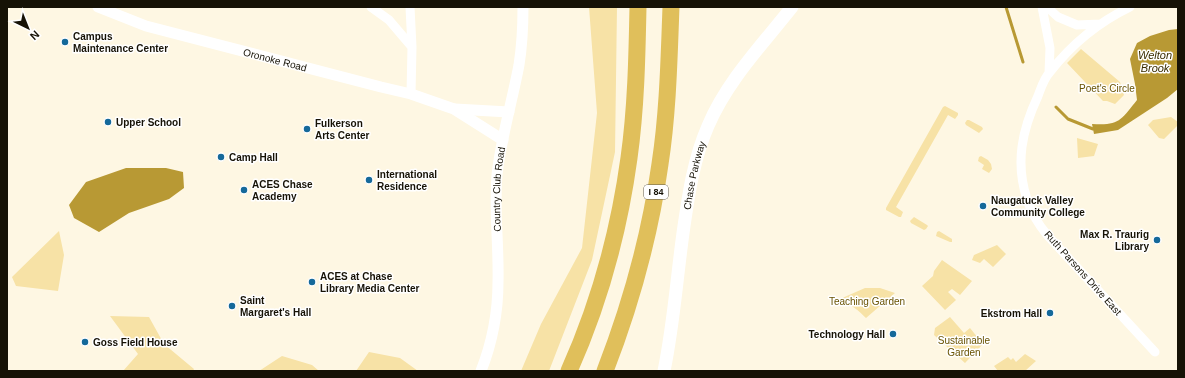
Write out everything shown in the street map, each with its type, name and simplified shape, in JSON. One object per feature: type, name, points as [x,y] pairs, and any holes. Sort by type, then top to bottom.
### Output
[{"type":"highway","points":[[570,369],[598,295],[608,261],[623,193],[633,122],[638,7]]},
{"type":"highway","name":"I 84","points":[[605,371],[622,326],[639,269],[655,199],[664,127],[671,7]]},
{"type":"main road","name":"Chase Parkway","points":[[664,371],[689,191],[700,146],[718,105],[730,86],[792,7]]},
{"type":"street","name":"Oronoke Road","points":[[98,7],[146,26],[411,94],[454,109],[503,140]]},
{"type":"street","points":[[371,7],[388,20],[412,47]]},
{"type":"street","points":[[410,7],[412,47],[411,94]]},
{"type":"street","name":"Country Club Road","points":[[481,371],[491,337],[496,312],[498,283],[496,192],[499,159],[520,58],[523,7]]},
{"type":"street","points":[[1042,7],[1050,48],[1049,73]]},
{"type":"street","points":[[1047,7],[1058,17],[1077,25],[1100,24]]},
{"type":"street","points":[[1049,73],[1070,49],[1100,24],[1114,14],[1130,7]]},
{"type":"street","name":"Ruth Parsons Drive East","points":[[1049,73],[1030,112],[1022,140],[1022,176],[1025,193],[1033,215],[1054,244],[1155,352]]},
{"type":"street","name":"Oronoke Road","points":[[454,109],[509,112]]},
{"type":"green space","points":[[589,7],[617,7],[615,152],[592,260],[549,371],[521,371],[541,324],[582,248],[597,113]]},
{"type":"green space","name":"Poet's Circle","points":[[1081,49],[1120,82],[1124,95],[1115,104],[1103,101],[1067,63]]},
{"type":"green space","points":[[945,106],[958,113],[958,115],[955,119],[948,115],[896,207],[903,212],[901,217],[899,217],[886,210],[886,208],[943,107]]},
{"type":"green space","points":[[1171,117],[1178,122],[1178,125],[1164,139],[1159,138],[1148,125],[1153,120]]},
{"type":"green space","points":[[967,120],[982,127],[983,129],[979,133],[966,125],[965,123]]},
{"type":"green space","points":[[1077,138],[1098,144],[1094,156],[1078,158]]},
{"type":"green space","points":[[981,156],[988,160],[991,164],[992,169],[989,173],[982,169],[984,165],[978,161],[979,157]]},
{"type":"green space","points":[[914,217],[928,226],[926,229],[924,230],[911,223],[910,221]]},
{"type":"green space","points":[[59,231],[64,255],[58,291],[16,286],[12,277]]},
{"type":"green space","points":[[939,231],[952,239],[952,242],[936,236],[937,232]]},
{"type":"green space","points":[[997,245],[1006,254],[993,267],[984,259],[980,263],[972,260],[974,255]]},
{"type":"green space","points":[[942,260],[972,281],[960,295],[952,289],[948,292],[956,300],[945,310],[922,286],[933,276],[934,271]]},
{"type":"green space","name":"Teaching Garden","points":[[865,288],[880,288],[895,293],[866,318],[855,308],[841,301],[840,299]]},
{"type":"green space","points":[[110,316],[149,317],[164,344],[194,369],[193,371],[123,371],[138,354]]},
{"type":"green space","name":"Sustainable Garden","points":[[950,317],[964,333],[970,328],[983,344],[965,363],[934,335],[935,328]]},
{"type":"green space","points":[[369,352],[400,358],[418,371],[356,371]]},
{"type":"green space","points":[[1025,354],[1036,361],[1025,371],[998,371],[994,366],[1008,357],[1011,360],[1013,358],[1016,362]]},
{"type":"green space","points":[[282,356],[312,365],[319,371],[259,371]]},
{"type":"water","name":"Welton Brook","points":[[1178,29],[1178,89],[1167,98],[1118,130],[1094,134],[1092,124],[1114,123],[1123,117],[1137,100],[1130,59],[1137,43],[1150,36],[1169,30]]},
{"type":"water","points":[[126,168],[166,168],[183,172],[184,188],[169,199],[129,213],[99,232],[74,218],[69,205],[86,182]]},
{"type":"waterway","name":"Welton Brook","points":[[1006,7],[1023,62]]},
{"type":"waterway","name":"Welton Brook","points":[[1056,107],[1068,119],[1093,129]]},
{"type":"place","name":"Campus Maintenance Center","points":[[65,42]]},
{"type":"place","name":"Upper School","points":[[108,122]]},
{"type":"place","name":"Fulkerson Arts Center","points":[[307,129]]},
{"type":"place","name":"Camp Hall","points":[[221,157]]},
{"type":"place","name":"International Residence","points":[[369,180]]},
{"type":"place","name":"ACES Chase Academy","points":[[244,190]]},
{"type":"place","name":"Naugatuck Valley Community College","points":[[983,206]]},
{"type":"place","name":"Max R. Traurig Library","points":[[1157,240]]},
{"type":"place","name":"ACES at Chase Library Media Center","points":[[312,282]]},
{"type":"place","name":"Saint Margaret's Hall","points":[[232,306]]},
{"type":"place","name":"Ekstrom Hall","points":[[1050,313]]},
{"type":"place","name":"Technology Hall","points":[[893,334]]},
{"type":"place","name":"Goss Field House","points":[[85,342]]}]
